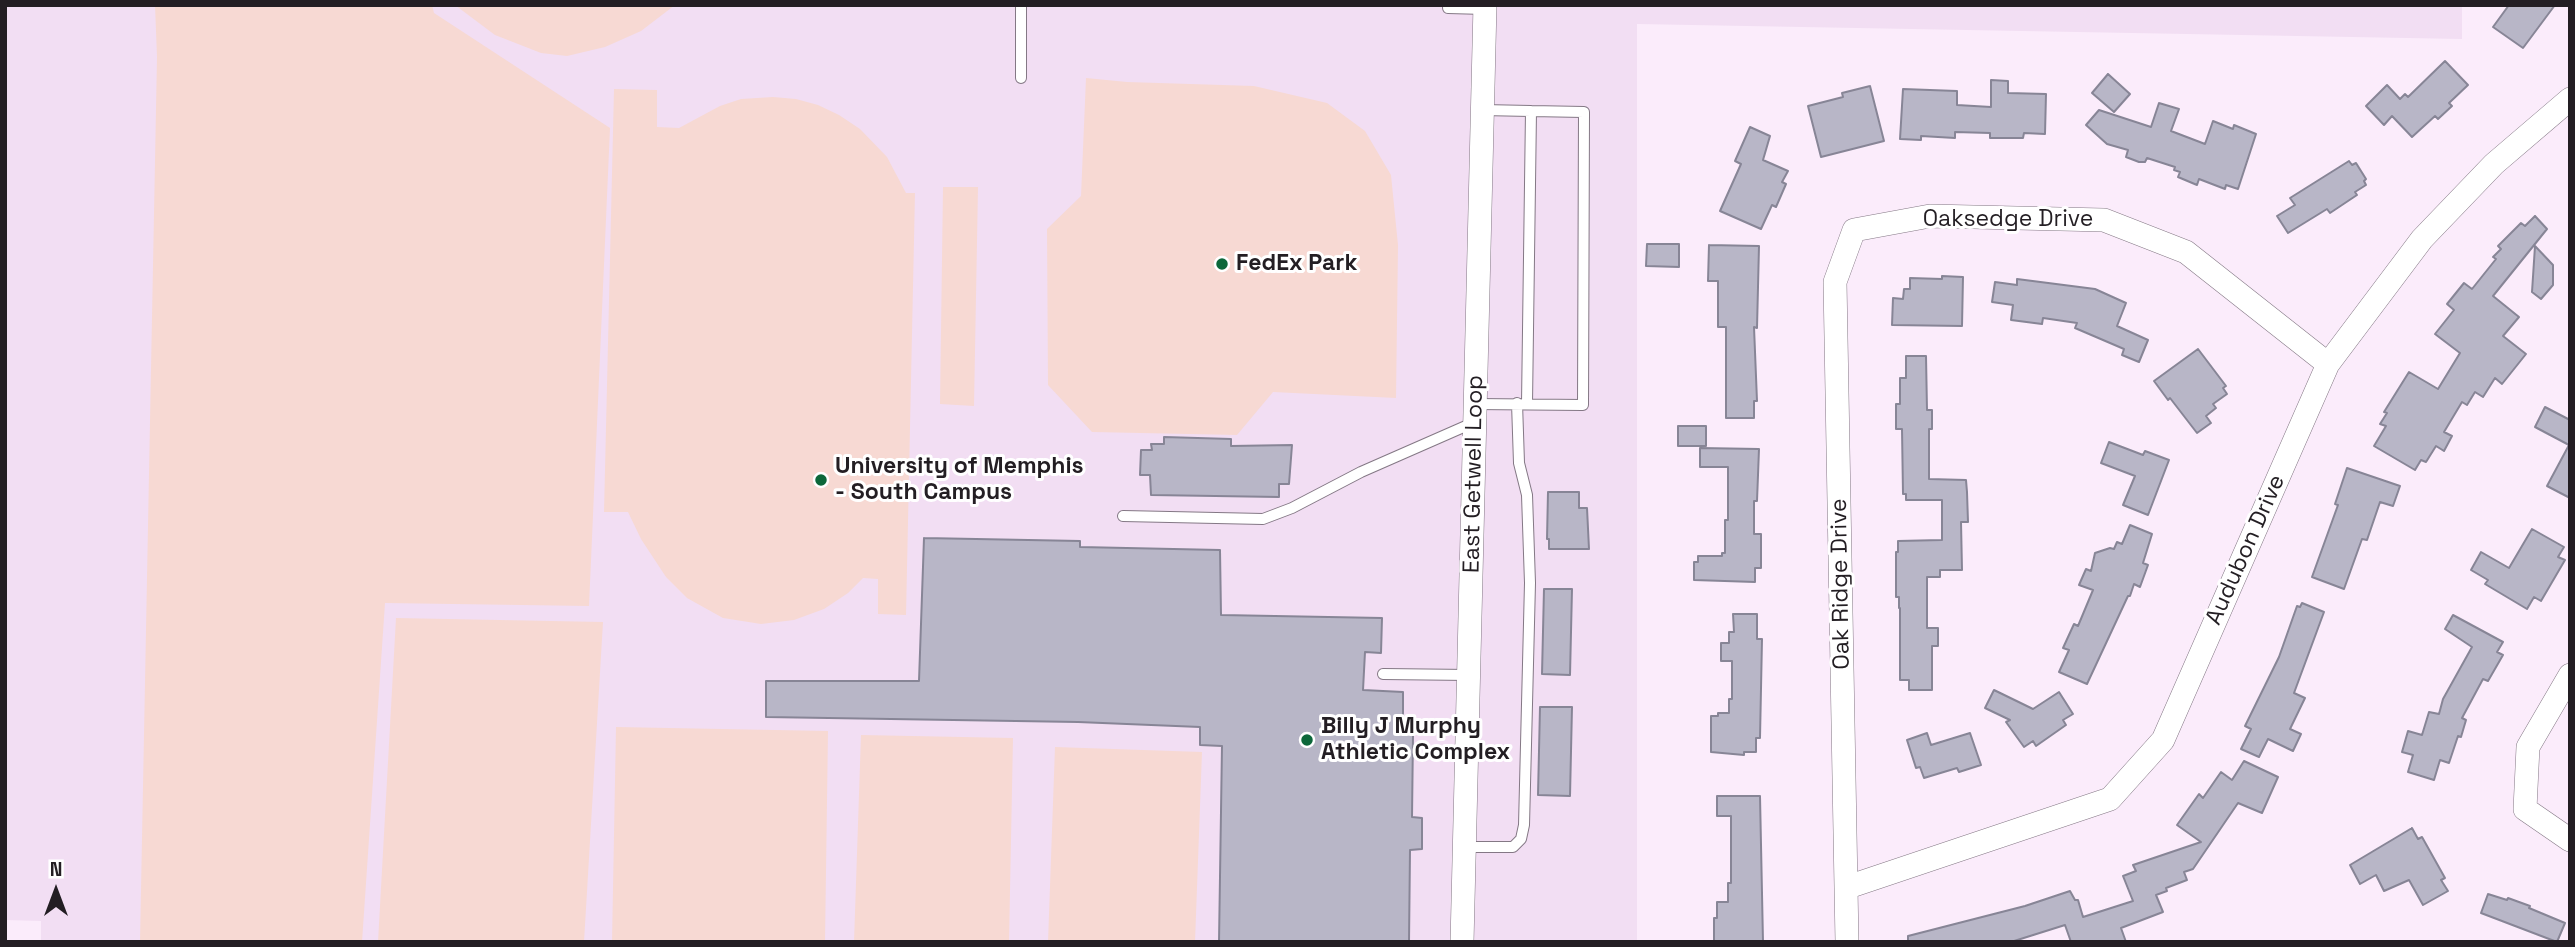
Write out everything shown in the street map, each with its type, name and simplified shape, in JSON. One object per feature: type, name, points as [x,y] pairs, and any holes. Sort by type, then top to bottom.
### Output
[{"type":"street","name":"East Getwell Loop","points":[[1462,942],[1485,7]]},
{"type":"street","name":"Audubon Drive","points":[[1848,887],[2110,799],[2163,740],[2328,364],[2422,239],[2494,164],[2570,99]]},
{"type":"street","name":"Oaksedge Drive","points":[[1854,230],[1930,216],[2104,220],[2186,253],[2328,364]]},
{"type":"street","name":"Oak Ridge Drive","points":[[1847,942],[1835,282],[1854,230]]},
{"type":"street","points":[[2570,675],[2528,747],[2525,809],[2570,840]]},
{"type":"lane","points":[[1021,5],[1021,78]]},
{"type":"lane","points":[[1448,8],[1485,7]]},
{"type":"lane","points":[[1123,516],[1263,519],[1292,508],[1475,413],[1522,403],[1584,405],[1584,112],[1482,110]]},
{"type":"lane","points":[[1465,847],[1513,847],[1521,839],[1524,825],[1530,583],[1527,495],[1519,464],[1531,111]]},
{"type":"lane","points":[[1383,674],[1469,675]]},
{"type":"shaded area","name":"University of Memphis - South Campus","points":[[5,5],[2462,5],[2462,39],[1637,24],[1637,942],[41,942],[41,921],[5,920]]},
{"type":"shaded area","points":[[155,5],[432,5],[434,13],[610,128],[589,606],[385,603],[362,942],[140,942],[157,57]]},
{"type":"shaded area","points":[[455,5],[675,5],[641,31],[605,47],[567,56],[541,53],[495,35]]},
{"type":"shaded area","name":"FedEx Park","points":[[1086,78],[1254,86],[1327,103],[1365,131],[1391,175],[1398,245],[1396,398],[1273,392],[1237,435],[1092,432],[1048,385],[1047,229],[1081,196]]},
{"type":"shaded area","points":[[614,89],[657,90],[657,127],[679,128],[720,106],[741,99],[773,97],[818,105],[860,129],[887,157],[906,193],[915,193],[906,615],[878,614],[878,579],[863,578],[848,593],[824,609],[794,620],[761,624],[723,618],[687,598],[666,577],[641,539],[628,512],[604,512]]},
{"type":"shaded area","points":[[943,187],[978,187],[974,406],[940,404]]},
{"type":"shaded area","points":[[396,618],[603,622],[584,942],[378,942]]},
{"type":"shaded area","points":[[616,727],[828,731],[825,942],[612,942]]},
{"type":"shaded area","points":[[861,735],[1013,738],[1009,942],[854,942]]},
{"type":"shaded area","points":[[1055,747],[1202,752],[1195,942],[1048,942]]},
{"type":"building","points":[[2509,5],[2555,5],[2523,48],[2493,27]]},
{"type":"building","points":[[2445,61],[2468,85],[2449,103],[2452,106],[2438,119],[2435,116],[2412,137],[2392,116],[2384,125],[2366,106],[2387,85],[2400,99],[2405,94],[2408,97]]},
{"type":"building","points":[[2108,74],[2130,94],[2114,112],[2092,93]]},
{"type":"building","points":[[1991,80],[2008,81],[2008,93],[2046,94],[2045,134],[2024,133],[2023,138],[1990,138],[1990,133],[1955,132],[1955,138],[1921,136],[1921,140],[1900,139],[1903,89],[1957,91],[1957,105],[1991,107]]},
{"type":"building","points":[[1870,86],[1884,141],[1821,157],[1808,106],[1843,97],[1842,93]]},
{"type":"building","points":[[2159,103],[2179,109],[2171,131],[2205,144],[2213,121],[2233,129],[2234,125],[2256,134],[2238,189],[2226,185],[2225,189],[2199,179],[2197,185],[2178,177],[2180,172],[2174,170],[2175,167],[2147,158],[2145,162],[2139,162],[2126,157],[2128,150],[2107,144],[2086,125],[2099,110],[2151,127]]},
{"type":"building","points":[[1750,127],[1770,136],[1763,160],[1788,171],[1782,182],[1786,184],[1776,207],[1772,205],[1761,229],[1720,211],[1741,164],[1735,161]]},
{"type":"building","points":[[2349,161],[2352,165],[2356,163],[2366,179],[2366,185],[2355,192],[2357,195],[2330,213],[2327,209],[2288,233],[2277,216],[2295,205],[2290,198]]},
{"type":"building","points":[[2535,216],[2547,229],[2493,296],[2519,317],[2503,336],[2526,354],[2502,384],[2495,378],[2483,397],[2475,392],[2467,405],[2462,402],[2444,432],[2452,436],[2444,451],[2436,446],[2426,462],[2421,460],[2415,470],[2374,446],[2386,426],[2380,424],[2387,413],[2384,412],[2409,372],[2438,389],[2460,353],[2435,334],[2454,310],[2447,304],[2464,283],[2472,289],[2496,259],[2493,257],[2501,249],[2498,246],[2521,223],[2525,226]]},
{"type":"building","points":[[1647,244],[1679,244],[1679,267],[1646,266]]},
{"type":"building","points":[[1709,245],[1759,246],[1757,328],[1754,327],[1757,401],[1754,401],[1754,418],[1726,418],[1726,327],[1718,327],[1718,281],[1708,281]]},
{"type":"building","points":[[2535,246],[2553,265],[2553,285],[2541,299],[2532,292]]},
{"type":"building","points":[[1942,276],[1963,277],[1962,326],[1892,325],[1893,298],[1903,299],[1904,289],[1910,289],[1910,278],[1942,279]]},
{"type":"building","points":[[2017,279],[2095,289],[2126,303],[2117,326],[2148,340],[2139,362],[2122,355],[2124,349],[2075,328],[2077,323],[2043,318],[2042,324],[2011,320],[2013,305],[1992,302],[1995,282],[2017,285]]},
{"type":"building","points":[[2198,349],[2226,386],[2223,388],[2227,394],[2213,404],[2216,408],[2206,416],[2211,423],[2197,433],[2154,381]]},
{"type":"building","points":[[1906,356],[1926,356],[1927,410],[1932,410],[1932,429],[1929,429],[1929,479],[1966,480],[1967,492],[1968,522],[1961,522],[1962,570],[1940,570],[1940,577],[1927,577],[1927,628],[1938,628],[1938,646],[1932,646],[1932,690],[1909,690],[1909,680],[1900,680],[1900,608],[1899,597],[1896,597],[1898,541],[1942,540],[1942,500],[1906,500],[1906,494],[1903,494],[1902,429],[1896,429],[1896,404],[1900,404],[1900,378],[1906,378]]},
{"type":"building","points":[[2545,407],[2570,420],[2570,498],[2547,486],[2569,445],[2535,427]]},
{"type":"building","points":[[1678,426],[1706,426],[1706,446],[1678,446]]},
{"type":"building","points":[[1164,437],[1231,439],[1231,446],[1292,445],[1289,484],[1279,484],[1279,497],[1151,495],[1150,475],[1140,475],[1141,450],[1152,450],[1151,444],[1164,444]]},
{"type":"building","points":[[2109,442],[2143,455],[2145,451],[2169,460],[2148,515],[2123,505],[2135,476],[2101,463]]},
{"type":"building","points":[[1700,448],[1759,449],[1754,534],[1761,534],[1761,568],[1755,568],[1755,582],[1694,580],[1694,562],[1698,562],[1698,556],[1722,556],[1722,553],[1725,553],[1725,520],[1728,520],[1728,467],[1700,467]]},
{"type":"building","points":[[2347,468],[2400,486],[2393,506],[2380,502],[2367,540],[2362,539],[2344,589],[2312,577],[2338,505],[2335,504]]},
{"type":"building","points":[[1548,492],[1579,492],[1579,508],[1587,508],[1589,549],[1549,549]]},
{"type":"building","points":[[2130,525],[2152,534],[2143,563],[2148,565],[2140,587],[2134,584],[2087,684],[2059,672],[2069,650],[2063,648],[2074,624],[2078,626],[2093,590],[2079,585],[2086,569],[2091,571],[2095,553],[2114,549],[2117,542],[2122,544]]},
{"type":"building","points":[[2532,529],[2564,547],[2558,557],[2565,560],[2541,601],[2534,597],[2527,609],[2485,584],[2488,580],[2471,570],[2481,552],[2509,568]]},
{"type":"building","name":"Billy J Murphy Athletic Complex","points":[[924,538],[1080,541],[1080,547],[1220,550],[1221,615],[1382,618],[1381,653],[1365,652],[1363,690],[1403,692],[1403,734],[1413,735],[1412,817],[1422,818],[1422,849],[1410,850],[1409,942],[1219,942],[1222,746],[1200,745],[1200,727],[1078,722],[766,717],[766,681],[919,681]]},
{"type":"building","points":[[1544,589],[1572,589],[1570,675],[1542,674]]},
{"type":"building","points":[[2302,603],[2324,612],[2294,693],[2305,698],[2290,729],[2301,734],[2293,751],[2268,739],[2259,757],[2241,749],[2251,729],[2245,726],[2279,657],[2297,606],[2300,607]]},
{"type":"building","points":[[1733,614],[1757,614],[1757,639],[1762,639],[1760,738],[1756,738],[1756,752],[1744,752],[1744,755],[1711,752],[1711,716],[1729,713],[1729,699],[1732,699],[1732,661],[1721,661],[1721,643],[1729,643],[1729,632],[1734,632]]},
{"type":"building","points":[[2453,615],[2503,642],[2497,652],[2503,655],[2488,681],[2483,679],[2462,718],[2466,720],[2449,763],[2440,760],[2434,780],[2408,772],[2413,755],[2402,752],[2408,731],[2422,735],[2429,712],[2439,714],[2443,699],[2472,647],[2445,629]]},
{"type":"building","points":[[1994,690],[2033,709],[2059,692],[2073,714],[2063,720],[2066,725],[2036,746],[2033,741],[2024,747],[2006,722],[2010,720],[1985,708]]},
{"type":"building","points":[[1540,707],[1572,707],[1570,796],[1538,795]]},
{"type":"building","points":[[1927,733],[1931,745],[1970,733],[1981,765],[1959,772],[1957,768],[1924,778],[1920,767],[1916,768],[1907,740]]},
{"type":"building","points":[[2244,761],[2278,777],[2262,813],[2238,803],[2193,869],[2184,872],[2187,880],[2156,895],[2163,912],[2121,928],[2126,942],[2071,942],[2065,925],[2011,942],[1908,942],[1908,936],[2025,906],[2070,891],[2075,900],[2078,900],[2083,917],[2133,901],[2123,876],[2136,871],[2133,865],[2201,842],[2177,825],[2199,794],[2203,798],[2221,772],[2232,780]]},
{"type":"building","points":[[1717,796],[1760,796],[1763,942],[1714,942],[1717,902],[1728,902],[1728,883],[1731,883],[1731,816],[1717,816]]},
{"type":"building","points":[[2412,828],[2418,839],[2422,837],[2445,878],[2441,880],[2448,891],[2423,905],[2409,880],[2384,891],[2376,875],[2360,884],[2350,865]]},
{"type":"building","points":[[2488,894],[2530,906],[2529,908],[2565,923],[2557,942],[2481,913]]},
{"type":"place","name":"FedEx Park","points":[[1222,264]]},
{"type":"place","name":"University of Memphis - South Campus","points":[[821,480]]},
{"type":"place","name":"Billy J Murphy Athletic Complex","points":[[1307,740]]}]
